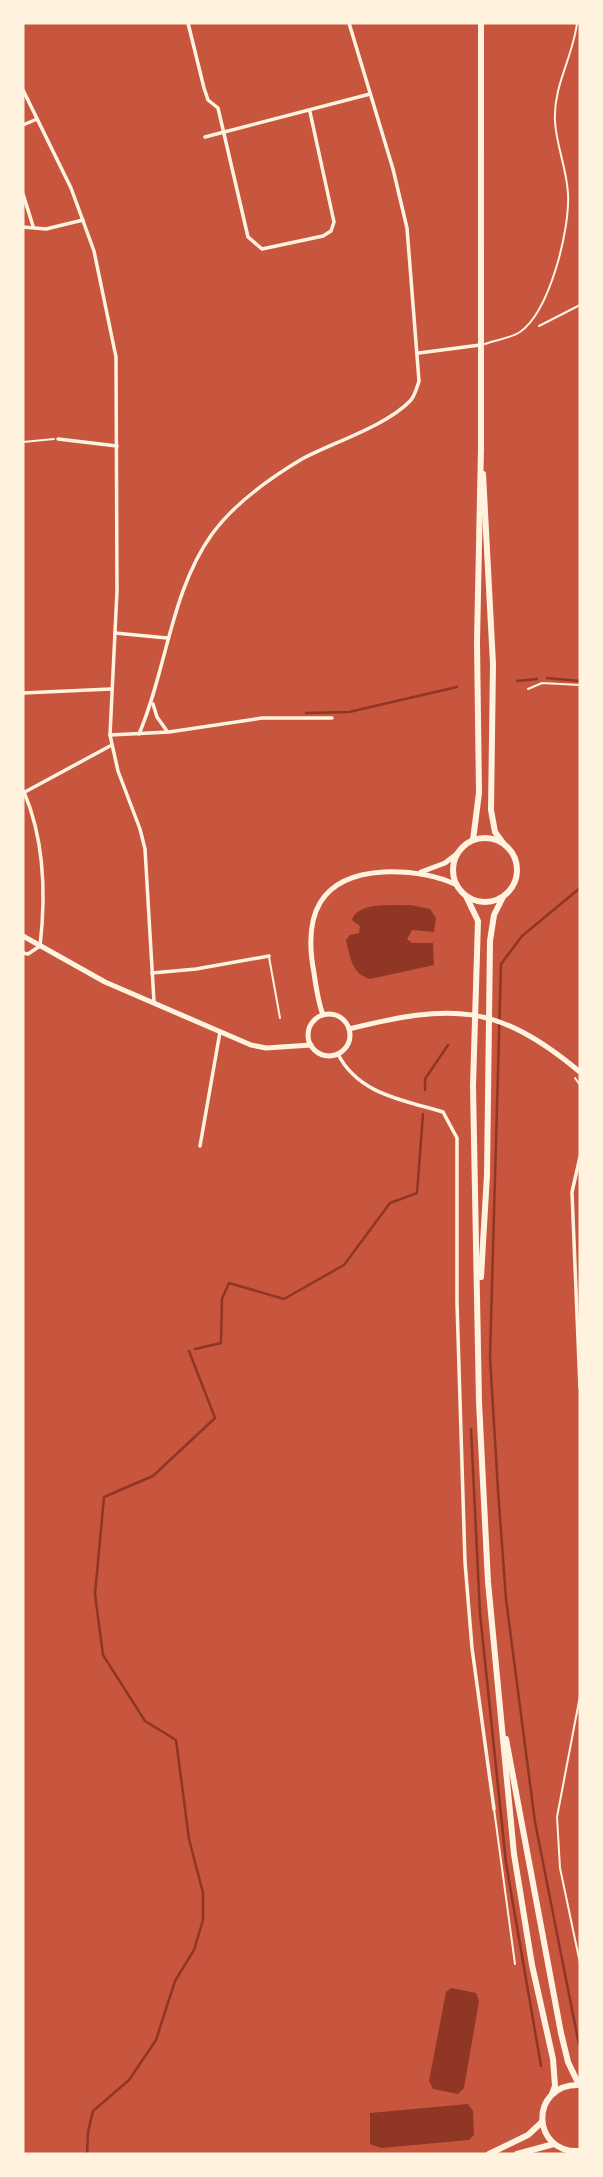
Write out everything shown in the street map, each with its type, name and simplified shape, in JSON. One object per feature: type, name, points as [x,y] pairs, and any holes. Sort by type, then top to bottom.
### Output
[{"type":"main road","points":[[479,1307],[486,1175],[490,941],[494,915],[503,897],[511,890],[517,870],[516,859],[495,832],[491,810],[493,664],[481,448],[481,23]]},
{"type":"main road","points":[[473,840],[480,793],[477,537],[481,448]]},
{"type":"main road","points":[[323,1015],[309,940],[313,916],[324,896],[342,882],[358,875],[421,872],[445,863],[473,840],[493,839],[503,843]]},
{"type":"main road","points":[[458,853],[453,872],[457,885],[466,896],[478,921],[473,1086],[482,1476],[499,1703],[521,1903],[553,2059],[555,2086],[544,2107],[542,2122],[554,2144],[571,2153],[580,2151]]},
{"type":"main road","points":[[421,872],[457,885]]},
{"type":"main road","points":[[466,896],[483,902],[503,897]]},
{"type":"main road","points":[[23,936],[105,982],[220,1032],[266,1048],[311,1045]]},
{"type":"main road","points":[[349,1029],[409,1015],[453,1012],[480,1016],[512,1026],[550,1046],[580,1072]]},
{"type":"main road","points":[[323,1015],[336,1016],[349,1029],[347,1046],[338,1054],[320,1054],[311,1045],[310,1027],[323,1015]]},
{"type":"main road","points":[[499,1703],[556,2010],[568,2062],[580,2085],[564,2087],[552,2094]]},
{"type":"main road","points":[[489,2154],[528,2135],[542,2122]]},
{"type":"main road","points":[[517,2154],[554,2144]]},
{"type":"street","points":[[187,23],[208,100],[218,108],[248,237],[261,249],[323,236],[331,231],[334,222],[310,112]]},
{"type":"street","points":[[139,734],[153,702],[167,638],[189,578],[212,535],[244,499],[300,460],[389,415],[412,400],[419,382],[419,353],[407,228],[349,23]]},
{"type":"street","points":[[23,90],[71,188],[94,251],[116,356],[115,633],[110,746],[145,849],[154,1004]]},
{"type":"street","points":[[205,137],[310,112],[370,94]]},
{"type":"street","points":[[23,125],[37,119]]},
{"type":"street","points":[[23,194],[33,226]]},
{"type":"street","points":[[23,227],[46,229],[83,220]]},
{"type":"street","points":[[419,353],[480,345]]},
{"type":"street","points":[[58,439],[117,446]]},
{"type":"street","points":[[115,633],[167,638]]},
{"type":"street","points":[[23,693],[111,690]]},
{"type":"street","points":[[153,702],[157,717],[169,732]]},
{"type":"street","points":[[110,736],[169,732],[262,719],[332,718]]},
{"type":"street","points":[[23,953],[29,954],[40,946],[43,889],[38,842],[23,792],[110,746]]},
{"type":"street","points":[[152,973],[196,969],[269,956]]},
{"type":"street","points":[[200,1146],[220,1032]]},
{"type":"street","points":[[338,1054],[349,1074],[367,1087],[443,1112],[457,1138],[457,1303],[465,1562],[472,1648],[494,1809]]},
{"type":"street","points":[[580,1158],[572,1192],[580,1388]]},
{"type":"lane","points":[[480,345],[519,333],[533,320],[559,253],[567,225],[568,195],[565,162],[555,121],[559,83],[566,71],[577,23]]},
{"type":"lane","points":[[269,956],[280,1018]]},
{"type":"lane","points":[[494,1809],[515,1964]]},
{"type":"path","points":[[539,326],[580,305]]},
{"type":"path","points":[[23,442],[58,439]]},
{"type":"path","points":[[528,689],[542,683],[580,685]]},
{"type":"path","points":[[580,1696],[557,1817],[561,1868],[580,1963]]},
{"type":"shaded area","points":[[411,905],[430,909],[436,918],[434,932],[412,930],[407,939],[412,943],[433,943],[434,965],[370,979],[364,977],[353,964],[346,940],[350,935],[359,933],[360,926],[352,920],[356,914],[369,907]]},
{"type":"shaded area","points":[[451,1988],[476,1993],[479,2001],[464,2088],[458,2094],[433,2089],[429,2081],[446,1992]]},
{"type":"shaded area","points":[[468,2104],[473,2111],[474,2135],[469,2140],[381,2148],[370,2144],[370,2113]]},
{"type":"waterway","points":[[547,678],[580,681]]},
{"type":"waterway","points":[[517,681],[537,679]]},
{"type":"waterway","points":[[306,713],[349,712],[457,687]]},
{"type":"waterway","points":[[579,2045],[535,1822],[506,1599],[490,1357],[501,964],[522,936],[580,888]]},
{"type":"waterway","points":[[425,1090],[425,1079],[448,1045]]},
{"type":"waterway","points":[[195,1349],[221,1343],[222,1299],[229,1283],[284,1299],[344,1265],[390,1203],[417,1193],[423,1114]]},
{"type":"waterway","points":[[87,2154],[93,2111],[129,2080],[156,2040],[175,1981],[194,1950],[203,1920],[203,1893],[189,1839],[176,1740],[145,1721],[103,1655],[95,1594],[104,1497],[153,1476],[215,1418],[189,1351]]},
{"type":"waterway","points":[[471,1429],[480,1613],[506,1863],[541,2066]]}]
